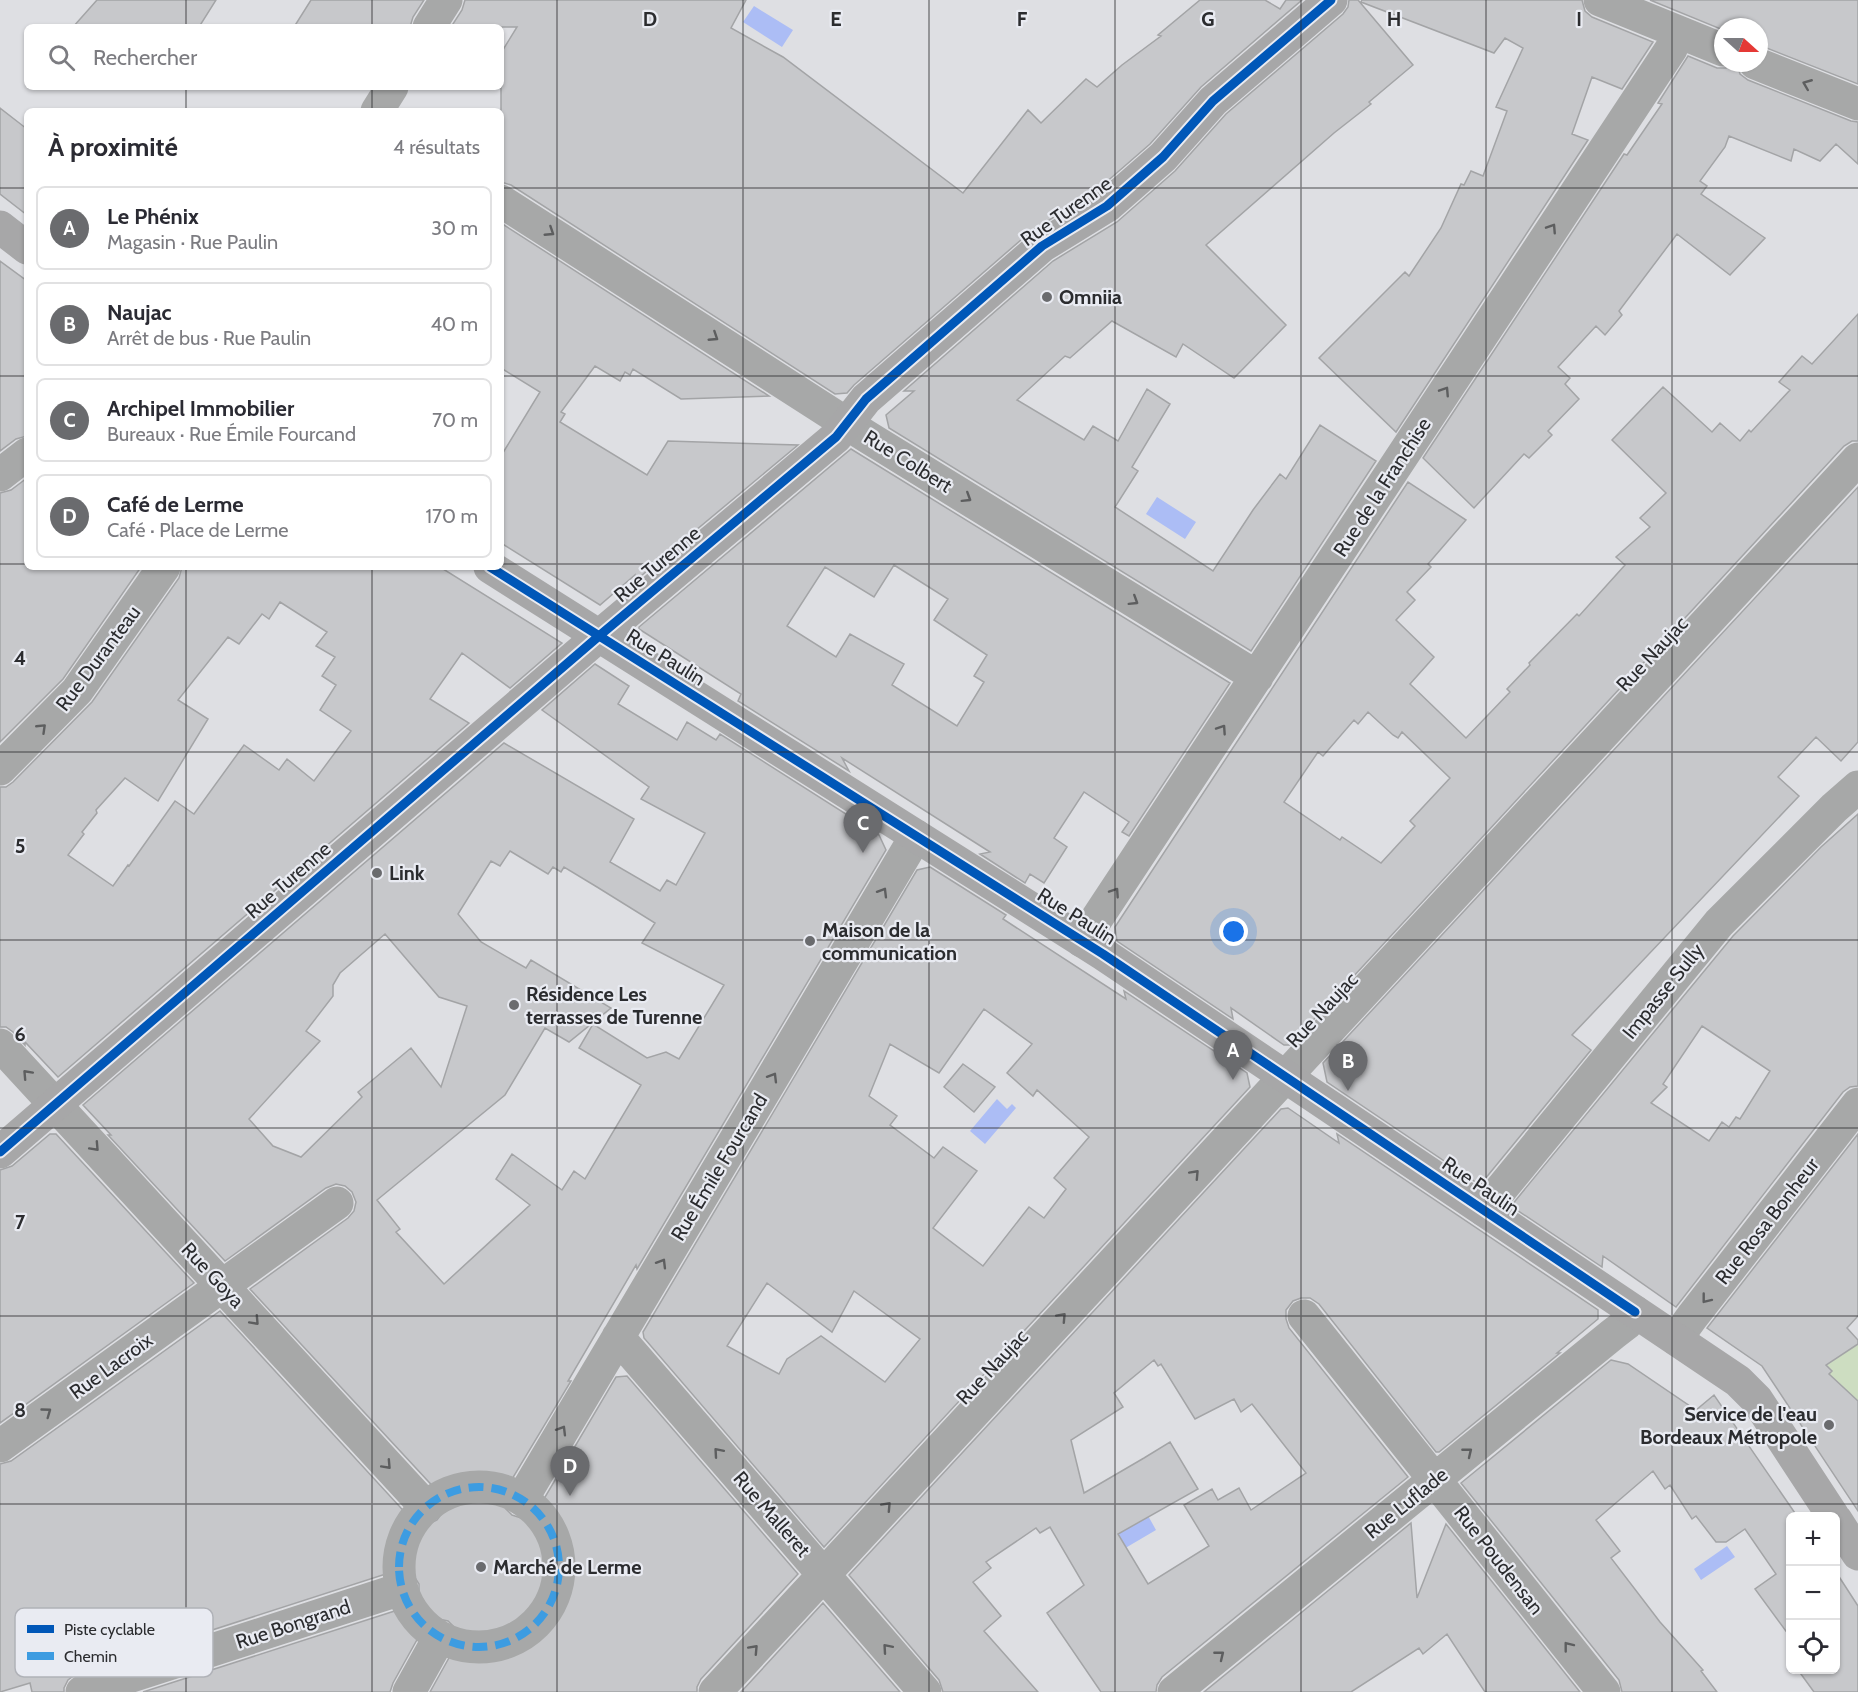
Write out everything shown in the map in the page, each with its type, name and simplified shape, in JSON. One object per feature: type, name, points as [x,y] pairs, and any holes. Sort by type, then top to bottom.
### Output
[{"type":"street","points":[[431,24],[446,0]]},
{"type":"street","name":"Rue Turenne","points":[[0,1152],[599,636],[836,438],[866,399],[1042,246],[1107,206],[1163,157],[1213,101],[1331,0]]},
{"type":"street","points":[[1600,0],[1714,46]]},
{"type":"street","name":"Rue de la Franchise","points":[[1083,941],[1671,49],[1678,32]]},
{"type":"street","points":[[1768,68],[1858,104]]},
{"type":"street","points":[[378,108],[390,90]]},
{"type":"street","name":"Rue Colbert","points":[[504,203],[896,455],[1257,676]]},
{"type":"street","points":[[0,227],[24,246]]},
{"type":"street","points":[[0,476],[24,456]]},
{"type":"street","name":"Rue Naujac","points":[[715,1692],[1858,459]]},
{"type":"street","name":"Rue Duranteau","points":[[0,769],[77,691],[162,570]]},
{"type":"street","name":"Rue Paulin","points":[[495,570],[1083,941],[1738,1381],[1757,1400],[1830,1512]]},
{"type":"street","name":"Impasse Sully","points":[[1484,1210],[1719,922],[1858,787]]},
{"type":"street","name":"Rue Émile Fourcand","points":[[522,1499],[916,836]]},
{"type":"street","name":"Rue Goya","points":[[0,1045],[425,1506]]},
{"type":"street","name":"Rue Rosa Bonheur","points":[[1676,1339],[1858,1104]]},
{"type":"street","name":"Rue Lacroix","points":[[0,1446],[336,1203]]},
{"type":"street","name":"Rue Luflade","points":[[1174,1692],[1626,1324],[1635,1311]]},
{"type":"street","name":"Rue Poudensan","points":[[1304,1316],[1604,1692]]},
{"type":"street","name":"Rue Malleret","points":[[618,1336],[925,1692]]},
{"type":"street","points":[[472,1486],[498,1489],[522,1499],[540,1515],[553,1536],[559,1560],[558,1585],[548,1608],[533,1627],[512,1641],[488,1648],[463,1647],[440,1638],[426,1629],[406,1604],[401,1589],[398,1567],[401,1544],[411,1524],[425,1506],[447,1493],[472,1486]]},
{"type":"street","name":"Rue Paulin","points":[[1840,1527],[1858,1554]]},
{"type":"street","name":"Rue Bongrand","points":[[213,1650],[401,1589]]},
{"type":"street","points":[[409,1692],[440,1638]]},
{"type":"street","name":"Rue Bongrand","points":[[82,1692],[128,1677]]},
{"type":"green space","points":[[1858,1344],[1858,1401],[1829,1374],[1832,1370],[1827,1365]]},
{"type":"water","points":[[754,6],[793,30],[782,47],[743,22]]},
{"type":"water","points":[[1157,497],[1196,522],[1185,539],[1146,514]]},
{"type":"water","points":[[997,1099],[1007,1109],[1012,1104],[1016,1108],[985,1144],[970,1131]]},
{"type":"water","points":[[1146,1512],[1156,1530],[1122,1550],[1112,1533]]},
{"type":"water","points":[[1727,1546],[1735,1557],[1701,1580],[1694,1569]]},
{"type":"building","points":[[97,0],[216,0],[201,24],[76,24]]},
{"type":"building","points":[[311,0],[424,0],[411,24],[296,24]]},
{"type":"building","points":[[465,0],[746,0],[731,28],[783,57],[963,193],[1028,110],[1041,123],[1086,79],[1097,87],[1161,36],[1158,35],[1200,0],[1265,0],[1280,9],[1286,0],[1302,0],[1201,87],[1150,144],[1096,191],[1030,232],[847,393],[835,394],[511,185],[504,183],[504,108],[501,108],[501,90],[504,90],[504,48],[517,27],[504,27],[504,24],[453,24],[462,10]]},
{"type":"building","points":[[1349,0],[1358,0],[1413,65],[1369,102],[1371,104],[1334,133],[1206,245],[1286,325],[1234,378],[1183,344],[1176,357],[1112,321],[1070,358],[1065,356],[1017,400],[1084,440],[1093,426],[1118,441],[1147,389],[1170,404],[1132,467],[1138,471],[1115,507],[1213,571],[1280,474],[1286,479],[1320,425],[1376,461],[1251,651],[889,428],[886,415],[914,391],[904,391],[1053,261],[1117,222],[1175,171],[1226,114],[1343,14],[1348,7]]},
{"type":"building","points":[[1362,0],[1582,0],[1585,11],[1592,17],[1653,42],[1622,89],[1592,77],[1572,134],[1588,140],[1396,432],[1319,358],[1405,272],[1409,276],[1441,228],[1461,184],[1464,185],[1471,171],[1483,176],[1507,111],[1496,107],[1523,48],[1505,38],[1494,53],[1361,2]]},
{"type":"building","points":[[1650,0],[1858,0],[1858,84],[1768,49],[1768,18],[1714,18],[1714,26]]},
{"type":"building","points":[[1688,56],[1714,67],[1714,72],[1739,72],[1748,80],[1858,122],[1858,164],[1836,144],[1820,161],[1794,149],[1791,161],[1729,136],[1725,147],[1700,181],[1707,186],[1701,194],[1765,238],[1730,275],[1677,234],[1619,311],[1622,315],[1605,335],[1596,326],[1558,367],[1570,378],[1565,384],[1579,399],[1548,431],[1552,435],[1529,458],[1524,454],[1474,508],[1423,458],[1624,154],[1627,155],[1662,104],[1658,103]]},
{"type":"building","points":[[0,108],[24,127],[24,213],[0,194]]},
{"type":"building","points":[[504,225],[769,396],[681,399],[633,369],[630,375],[625,372],[620,381],[595,366],[561,412],[565,414],[560,422],[647,475],[668,441],[798,445],[635,581],[635,575],[600,605],[504,545],[504,451],[540,392],[504,370]]},
{"type":"building","points":[[0,261],[24,279],[24,437],[16,439],[0,451]]},
{"type":"building","points":[[1858,314],[1858,441],[1852,441],[1844,446],[1290,1045],[1284,1045],[1231,1008],[1233,1019],[1117,941],[1115,927],[1408,482],[1466,520],[1428,564],[1431,567],[1407,592],[1415,600],[1396,620],[1434,657],[1410,684],[1466,738],[1510,692],[1507,689],[1530,665],[1529,663],[1577,614],[1579,616],[1625,565],[1616,557],[1650,527],[1640,518],[1666,493],[1612,440],[1663,387],[1712,432],[1720,423],[1740,441],[1790,390],[1779,382],[1802,356],[1812,364]],"holes":[[[1368,712],[1398,738],[1402,732],[1450,778],[1410,821],[1415,826],[1381,863],[1342,837],[1340,840],[1284,802],[1318,752],[1323,756],[1354,720],[1358,724]]]},
{"type":"building","points":[[851,449],[1230,683],[1129,836],[1122,832],[1129,822],[1084,792],[1054,838],[1067,847],[1044,883],[1030,874],[1025,883],[980,854],[990,852],[842,758],[849,771],[738,701],[741,694],[639,627]],"holes":[[[894,565],[948,599],[934,620],[987,655],[974,676],[984,682],[957,726],[892,685],[904,664],[850,634],[836,657],[787,626],[825,567],[874,597]]]},
{"type":"building","points":[[24,480],[24,570],[139,570],[63,679],[0,742],[0,493],[11,490]]},
{"type":"building","points":[[1858,487],[1858,742],[1841,761],[1816,737],[1778,777],[1799,796],[1572,1035],[1591,1050],[1480,1185],[1327,1082],[1323,1063]]},
{"type":"building","points":[[181,570],[445,570],[562,643],[510,688],[462,653],[430,699],[469,723],[58,1077],[25,1042],[25,1045],[6,1027],[0,1027],[0,787],[6,787],[13,782],[92,702],[179,578]],"holes":[[[280,602],[327,632],[316,646],[335,657],[322,676],[336,685],[320,710],[351,731],[314,781],[287,759],[279,770],[244,745],[194,814],[175,801],[113,886],[68,855],[84,834],[82,832],[97,813],[96,810],[125,778],[158,801],[208,719],[178,700],[228,637],[239,644],[262,614],[269,619]]]},
{"type":"building","points":[[595,664],[629,686],[618,704],[677,740],[687,722],[716,740],[720,734],[879,835],[886,850],[637,1269],[636,1265],[568,1381],[571,1381],[506,1489],[503,1499],[506,1509],[512,1515],[521,1518],[531,1516],[538,1509],[616,1377],[627,1376],[798,1574],[701,1679],[697,1692],[430,1692],[458,1638],[455,1628],[448,1621],[439,1619],[430,1622],[423,1629],[390,1692],[143,1692],[190,1677],[213,1677],[213,1669],[407,1607],[415,1601],[419,1592],[419,1584],[414,1576],[404,1571],[395,1571],[213,1630],[213,1608],[15,1608],[15,1677],[72,1677],[68,1680],[64,1692],[32,1692],[30,1683],[0,1692],[0,1464],[11,1461],[220,1311],[411,1519],[419,1524],[429,1524],[437,1520],[443,1512],[443,1502],[439,1493],[250,1289],[348,1218],[354,1211],[356,1202],[352,1192],[345,1186],[336,1184],[326,1188],[225,1261],[83,1105],[504,743],[634,819],[610,862],[660,891],[667,880],[676,885],[705,833],[641,799],[649,787],[542,710]],"holes":[[[510,851],[548,874],[553,867],[561,872],[564,867],[655,923],[642,943],[724,985],[679,1059],[666,1052],[647,1058],[593,1024],[579,1048],[641,1085],[585,1179],[574,1171],[562,1190],[512,1154],[496,1179],[530,1205],[444,1284],[396,1232],[400,1229],[377,1200],[505,1095],[545,1028],[569,1042],[611,1008],[531,960],[526,968],[481,942],[458,914],[491,861],[500,866]],[[385,934],[439,997],[467,1006],[441,1087],[411,1048],[358,1092],[362,1097],[301,1157],[273,1146],[249,1119],[320,1041],[306,1031],[333,996],[333,985],[340,973]]]},
{"type":"building","points":[[1858,814],[1858,1086],[1850,1087],[1843,1092],[1676,1307],[1603,1256],[1602,1267],[1511,1206],[1733,936],[1821,847]],"holes":[[[1702,1026],[1770,1071],[1740,1119],[1736,1117],[1729,1127],[1722,1122],[1709,1141],[1651,1103],[1667,1087],[1663,1084]]]},
{"type":"building","points":[[930,867],[1006,915],[1003,919],[1126,999],[1124,991],[1247,1073],[1250,1087],[824,1547],[644,1338],[643,1332],[917,870]],"holes":[[[984,1009],[1032,1044],[1007,1073],[1033,1096],[1037,1090],[1089,1137],[1054,1178],[1066,1189],[1044,1218],[1029,1207],[983,1266],[933,1228],[977,1171],[943,1147],[934,1158],[890,1125],[897,1116],[869,1096],[890,1044],[939,1073]],[[767,1283],[832,1332],[854,1291],[920,1339],[885,1382],[821,1336],[787,1359],[779,1374],[727,1346]]]},
{"type":"building","points":[[963,1064],[995,1087],[974,1112],[944,1087]]},
{"type":"building","points":[[1288,1108],[1339,1143],[1337,1134],[1598,1310],[1598,1319],[1557,1353],[1560,1353],[1439,1452],[1436,1452],[1319,1304],[1310,1298],[1293,1301],[1286,1310],[1289,1328],[1408,1477],[1162,1677],[1156,1692],[1101,1692],[1047,1613],[1084,1585],[1050,1527],[1040,1533],[1036,1528],[986,1562],[991,1568],[973,1582],[1001,1616],[984,1631],[1038,1692],[943,1692],[939,1680],[849,1575],[1281,1109]],"holes":[[[1154,1360],[1158,1366],[1161,1364],[1195,1419],[1234,1399],[1241,1412],[1252,1404],[1306,1473],[1251,1510],[1239,1488],[1218,1500],[1212,1489],[1184,1505],[1209,1546],[1148,1584],[1118,1534],[1198,1489],[1170,1442],[1084,1493],[1071,1440],[1123,1407],[1114,1393]]]},
{"type":"building","points":[[50,1134],[56,1134],[194,1283],[0,1423],[0,1170],[12,1166]]},
{"type":"building","points":[[1858,1134],[1858,1316],[1847,1328],[1858,1340],[1858,1344],[1826,1365],[1832,1371],[1829,1374],[1858,1401],[1858,1511],[1762,1366],[1707,1328]]},
{"type":"building","points":[[1611,1360],[1628,1364],[1696,1410],[1714,1395],[1794,1512],[1786,1512],[1786,1631],[1755,1589],[1776,1574],[1745,1529],[1726,1542],[1716,1542],[1696,1516],[1692,1519],[1670,1485],[1665,1489],[1653,1471],[1596,1520],[1620,1551],[1611,1558],[1660,1622],[1703,1670],[1701,1671],[1717,1692],[1622,1692],[1619,1680],[1461,1483]]},
{"type":"building","points":[[1411,1523],[1417,1598],[1446,1524],[1580,1692],[1485,1692],[1447,1634],[1423,1654],[1419,1648],[1351,1692],[1204,1692]]},
{"type":"building","points":[[1840,1578],[1858,1606],[1858,1692],[1814,1692],[1801,1674],[1840,1674]]},
{"type":"building","points":[[823,1603],[900,1692],[741,1692]]},
{"type":"marked path","points":[[479,1487],[495,1488],[510,1493],[524,1500],[536,1510],[546,1522],[553,1536],[558,1551],[559,1567],[558,1583],[553,1598],[546,1612],[536,1624],[524,1634],[510,1641],[495,1646],[479,1647],[463,1646],[448,1641],[434,1634],[422,1624],[412,1612],[405,1598],[400,1583],[399,1567],[400,1551],[405,1536],[412,1522],[422,1510],[434,1500],[448,1493],[463,1488],[479,1487]]},
{"type":"cycle path","points":[[0,1152],[599,636],[836,437],[866,399],[1042,246],[1107,206],[1163,157],[1213,101],[1331,0]]},
{"type":"cycle path","points":[[495,570],[1103,954],[1635,1312]]},
{"type":"place","name":"Omniia","points":[[1047,297]]},
{"type":"place","name":"Archipel Immobilier","points":[[863,853]]},
{"type":"place","name":"Link","points":[[377,873]]},
{"type":"place","name":"Maison de la communication","points":[[810,941]]},
{"type":"place","name":"Résidence Les terrasses de Turenne","points":[[514,1005]]},
{"type":"place","name":"Le Phénix","points":[[1233,1080]]},
{"type":"place","name":"Naujac","points":[[1348,1091]]},
{"type":"place","name":"Service de l'eau Bordeaux Métropole","points":[[1829,1425]]},
{"type":"place","name":"Café de Lerme","points":[[570,1496]]},
{"type":"place","name":"Marché de Lerme","points":[[481,1567]]}]
